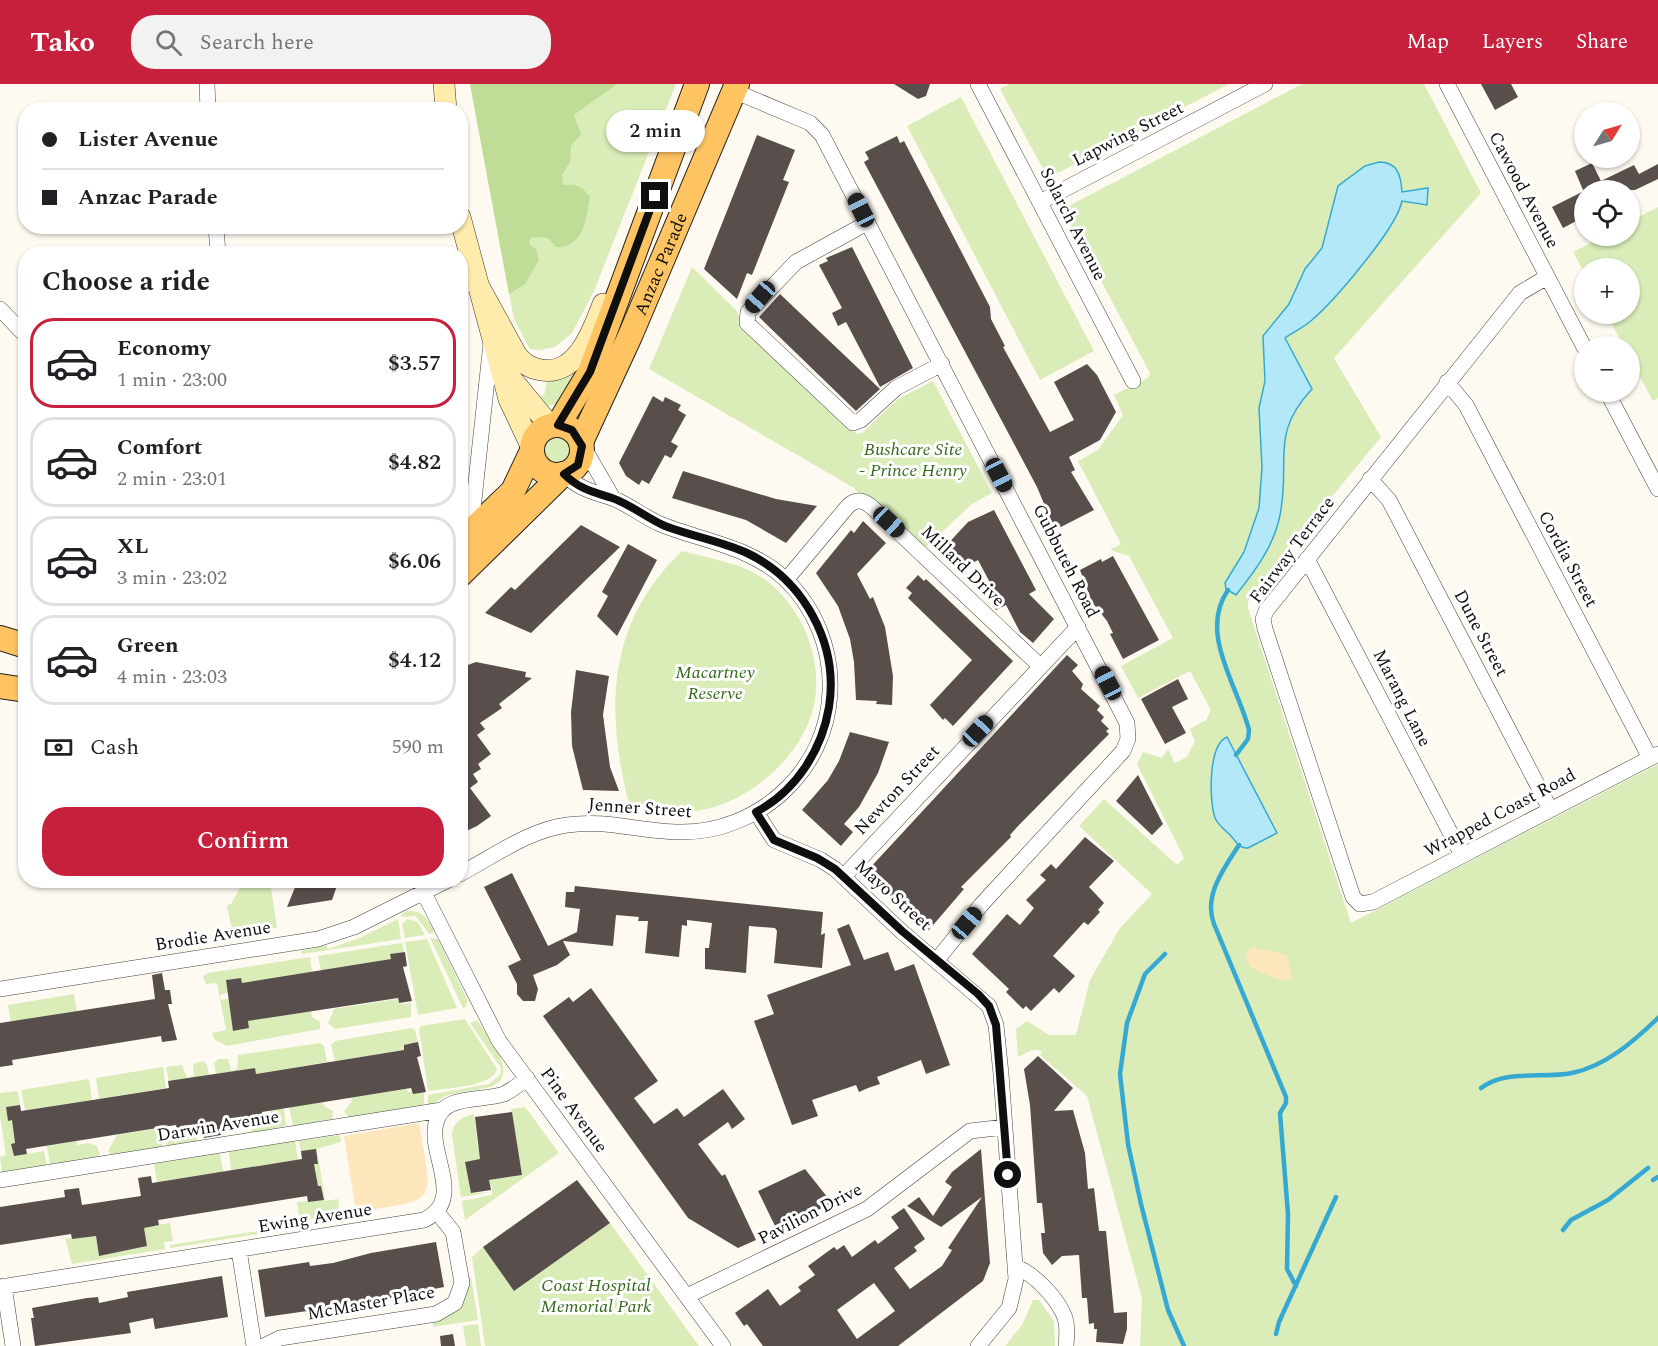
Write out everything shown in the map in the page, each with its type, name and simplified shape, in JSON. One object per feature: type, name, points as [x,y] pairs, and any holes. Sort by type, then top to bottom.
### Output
[{"type":"main road","name":"Anzac Parade","points":[[554,426],[590,372],[697,84]]},
{"type":"main road","name":"Anzac Parade","points":[[581,442],[630,336],[735,88]]},
{"type":"main road","points":[[468,567],[579,462],[581,442],[572,430],[554,426],[538,434],[513,492],[470,534]]},
{"type":"main road","points":[[532,449],[535,462],[543,471],[553,475],[564,474]]},
{"type":"main road","points":[[0,638],[18,644]]},
{"type":"main road","points":[[0,687],[18,689]]},
{"type":"street","points":[[207,84],[208,102]]},
{"type":"street","points":[[444,84],[445,102]]},
{"type":"street","name":"Lapwing Street","points":[[1040,202],[1265,84]]},
{"type":"street","name":"Cawood Avenue","points":[[1447,84],[1578,336]]},
{"type":"street","name":"Solarch Avenue","points":[[985,86],[1040,202],[1133,381]]},
{"type":"street","name":"Gubbuteh Road","points":[[735,88],[810,123],[817,129],[1126,717],[1128,736],[1125,747],[981,905],[937,960]]},
{"type":"street","points":[[867,223],[796,262],[749,310],[746,317],[747,323],[853,423],[861,420],[896,388],[942,364]]},
{"type":"street","points":[[469,284],[522,361],[537,369],[555,369],[573,359],[586,342],[616,270],[638,241]]},
{"type":"street","name":"Fairway Terrace","points":[[1360,904],[1353,897],[1263,622],[1266,611],[1520,293],[1547,277]]},
{"type":"street","points":[[469,284],[491,338],[514,413],[532,449]]},
{"type":"street","points":[[0,309],[18,328]]},
{"type":"street","points":[[470,534],[491,338]]},
{"type":"street","points":[[500,365],[554,426]]},
{"type":"street","name":"Cordia Street","points":[[1447,382],[1466,405],[1654,756]]},
{"type":"street","points":[[1612,402],[1658,489]]},
{"type":"street","points":[[581,442],[613,498]]},
{"type":"street","name":"Jenner Street","points":[[468,870],[525,840],[559,826],[601,822],[663,831],[688,832],[730,824],[756,812],[779,797],[807,764],[821,737],[830,700],[830,673],[820,630],[809,608],[786,580],[768,565],[745,552],[664,525],[613,498],[582,489],[564,474]]},
{"type":"street","name":"Dune Street","points":[[1370,479],[1389,500],[1550,809]]},
{"type":"street","name":"Millard Drive","points":[[786,580],[848,506],[854,501],[861,501],[874,509],[1039,665]]},
{"type":"street","name":"Marang Lane","points":[[1308,559],[1462,855]]},
{"type":"street","name":"Newton Street","points":[[844,876],[1039,665],[1078,627]]},
{"type":"street","name":"Wrapped Coast Road","points":[[1360,904],[1373,902],[1654,756]]},
{"type":"street","name":"Mayo Street","points":[[756,812],[774,840],[821,860],[844,876],[902,931],[983,999],[992,1012],[996,1025],[1016,1267],[1014,1293],[1010,1306],[978,1346]]},
{"type":"street","name":"Brodie Avenue","points":[[0,989],[318,939],[354,927],[420,888]]},
{"type":"street","name":"Pine Avenue","points":[[422,888],[491,1027],[723,1346]]},
{"type":"street","points":[[437,1212],[443,1200],[444,1190],[435,1131],[436,1122],[442,1110],[457,1101],[504,1093],[527,1078]]},
{"type":"street","name":"Darwin Avenue","points":[[0,1180],[442,1110]]},
{"type":"street","name":"Pavilion Drive","points":[[687,1296],[867,1209],[967,1132],[979,1128],[1005,1127]]},
{"type":"street","name":"Ewing Avenue","points":[[2,1287],[419,1222],[437,1212]]},
{"type":"street","name":"McMaster Place","points":[[264,1346],[280,1338],[436,1314],[452,1306],[461,1293],[462,1276],[453,1232],[437,1212]]},
{"type":"street","points":[[238,1250],[254,1346]]},
{"type":"street","points":[[1016,1267],[1029,1273],[1062,1311],[1066,1326],[1066,1346]]},
{"type":"street","points":[[2,1287],[13,1346]]},
{"type":"green space","points":[[470,84],[676,84],[594,291],[572,333],[555,347],[530,349],[514,319]]},
{"type":"green space","points":[[470,84],[617,84],[574,115],[581,134],[571,146],[570,162],[562,175],[563,185],[578,186],[590,197],[582,231],[573,243],[565,246],[556,247],[548,238],[533,237],[529,240],[530,245],[536,249],[539,260],[525,284],[509,294]]},
{"type":"green space","points":[[1009,84],[1229,84],[1048,178],[1000,89]]},
{"type":"green space","points":[[1302,84],[1424,84],[1481,193],[1334,358],[1381,437],[1259,585],[1248,601],[1248,608],[1351,923],[1658,764],[1658,1346],[1140,1346],[1142,1298],[1087,1096],[1040,1055],[1042,1052],[1032,1050],[1018,1057],[1016,1029],[1027,1021],[1049,1035],[1076,1035],[1090,980],[1120,928],[1152,894],[1079,826],[1104,799],[1177,865],[1184,858],[1137,764],[1143,752],[1162,758],[1168,749],[1175,763],[1187,757],[1195,741],[1190,729],[1206,720],[1211,710],[1190,671],[1138,698],[1121,666],[1173,638],[1129,556],[1110,550],[1121,544],[1078,461],[1098,450],[1123,415],[1114,395],[1148,378],[1150,373],[1063,209]]},
{"type":"green space","points":[[961,97],[1094,351],[1040,380],[907,126]]},
{"type":"green space","points":[[1658,207],[1658,398],[1653,401],[1640,377],[1640,336],[1618,336],[1612,324],[1640,324],[1640,258],[1576,258],[1573,252],[1585,246],[1640,246],[1640,216]]},
{"type":"green space","name":"Bushcare Site - Prince Henry","points":[[692,267],[737,311],[746,333],[857,434],[862,433],[898,399],[933,381],[992,493],[972,504],[926,547],[870,496],[858,493],[854,488],[649,369]]},
{"type":"green space","points":[[583,361],[559,404],[546,406],[539,399],[545,393],[547,378]]},
{"type":"green space","points":[[557,431],[570,437],[576,450],[570,463],[557,469],[544,463],[538,450],[544,437]]},
{"type":"green space","name":"Macartney Reserve","points":[[682,551],[725,562],[755,573],[778,590],[790,604],[808,637],[816,673],[813,709],[807,727],[785,760],[755,787],[738,797],[702,810],[684,812],[629,804],[621,769],[615,701],[618,668],[626,637],[639,607],[657,578]]},
{"type":"green space","points":[[240,888],[271,888],[277,928],[233,935],[227,905],[231,904]]},
{"type":"green space","points":[[417,912],[424,916],[434,930],[433,933],[429,934],[416,916],[401,917],[402,913]]},
{"type":"green space","points":[[398,919],[401,939],[302,954],[301,951],[326,945],[328,949],[357,939]]},
{"type":"green space","points":[[407,919],[418,922],[425,935],[405,938],[402,924]]},
{"type":"green space","points":[[430,938],[438,939],[468,1001],[463,1008]]},
{"type":"green space","points":[[427,939],[457,1008],[418,1015],[405,942]]},
{"type":"green space","points":[[402,943],[404,952],[390,954],[391,959],[321,971],[318,956]]},
{"type":"green space","points":[[310,957],[312,972],[242,983],[241,978],[226,980],[228,993],[220,995],[221,1000],[232,998],[234,1031],[249,1028],[248,1021],[311,1011],[312,1017],[320,1022],[320,1029],[227,1046],[215,1040],[212,1033],[226,1030],[217,983],[206,984],[203,976],[208,973]]},
{"type":"green space","points":[[74,994],[77,1011],[11,1022],[8,1005]]},
{"type":"green space","points":[[397,999],[399,1004],[411,1003],[411,1017],[335,1029],[328,1023],[334,1009]]},
{"type":"green space","points":[[465,1019],[497,1069],[494,1075],[478,1083],[428,1091],[419,1029],[421,1026]]},
{"type":"green space","points":[[477,1020],[500,1057],[503,1076],[497,1083],[486,1088],[449,1095],[428,1106],[428,1095],[489,1084],[500,1075],[501,1068],[470,1023]]},
{"type":"green space","points":[[412,1028],[415,1030],[418,1043],[404,1045],[404,1050],[335,1061],[331,1045],[335,1041]]},
{"type":"green space","points":[[320,1043],[324,1046],[327,1062],[256,1074],[255,1068],[216,1074],[214,1063],[218,1059],[228,1059],[231,1071],[237,1069],[238,1055]]},
{"type":"green space","points":[[203,1061],[207,1065],[209,1075],[185,1086],[184,1079],[169,1081],[166,1067],[182,1065],[187,1078],[194,1076],[193,1064]]},
{"type":"green space","points":[[163,1067],[166,1088],[99,1099],[96,1078]]},
{"type":"green space","points":[[89,1079],[92,1100],[25,1110],[21,1090]]},
{"type":"green space","points":[[407,1089],[408,1092],[424,1092],[424,1104],[421,1107],[351,1119],[344,1112],[352,1101],[351,1097]]},
{"type":"green space","points":[[18,1091],[21,1111],[20,1105],[6,1107],[8,1120],[12,1120],[14,1156],[44,1151],[47,1166],[2,1172],[0,1157],[6,1155],[0,1116],[0,1093]]},
{"type":"green space","points":[[189,1095],[197,1141],[167,1146],[164,1131],[177,1131]]},
{"type":"green space","points":[[323,1102],[325,1107],[333,1111],[332,1119],[293,1126],[289,1107]]},
{"type":"green space","points":[[525,1107],[559,1153],[465,1220],[462,1201],[492,1195],[489,1180],[522,1175],[518,1153],[466,1162],[471,1193],[491,1192],[461,1197],[452,1135],[455,1126],[462,1118],[474,1114],[478,1148],[517,1143],[511,1109]]},
{"type":"green space","points":[[235,1108],[247,1121],[263,1118],[270,1114],[270,1110],[284,1108],[286,1126],[252,1133],[250,1122],[223,1126],[237,1122]]},
{"type":"green space","points":[[160,1128],[163,1148],[112,1156],[108,1151],[117,1135]]},
{"type":"green space","points":[[340,1135],[341,1142],[317,1149],[325,1201],[338,1199],[340,1214],[300,1221],[297,1202],[324,1200],[321,1186],[318,1186],[314,1165],[318,1163],[316,1150],[301,1151],[299,1141]]},
{"type":"green space","points":[[77,1141],[77,1145],[88,1143],[97,1146],[100,1155],[96,1158],[50,1165],[47,1146]]},
{"type":"green space","points":[[295,1141],[298,1160],[231,1170],[229,1152]]},
{"type":"green space","points":[[220,1153],[223,1172],[157,1182],[154,1164]]},
{"type":"green space","points":[[92,1212],[99,1256],[147,1246],[140,1228],[170,1223],[173,1241],[164,1242],[165,1249],[72,1264],[65,1238],[86,1237],[84,1225]]},
{"type":"green space","points":[[340,1218],[340,1221],[170,1248],[170,1245]]},
{"type":"green space","name":"Coast Hospital Memorial Park","points":[[610,1223],[699,1346],[485,1346],[472,1257],[483,1247],[514,1291]]},
{"type":"green space","points":[[471,1277],[478,1320],[433,1327],[433,1320],[466,1278]]},
{"type":"green space","points":[[1033,1300],[1039,1300],[1054,1321],[1055,1346],[1005,1346],[1022,1325]]},
{"type":"green space","points":[[478,1324],[481,1346],[466,1346],[463,1326]]},
{"type":"sand","points":[[1252,947],[1286,955],[1293,978],[1282,981],[1251,968],[1245,955]]},
{"type":"sand","points":[[419,1123],[427,1170],[424,1194],[417,1200],[403,1204],[356,1212],[344,1136]]},
{"type":"water","points":[[1379,162],[1394,167],[1401,181],[1402,192],[1428,188],[1427,205],[1402,201],[1389,228],[1349,281],[1312,320],[1285,338],[1312,389],[1290,420],[1286,435],[1283,496],[1273,537],[1257,567],[1236,595],[1226,589],[1225,583],[1244,552],[1259,508],[1262,467],[1259,408],[1265,381],[1263,336],[1289,304],[1305,269],[1322,248],[1338,186],[1365,166]]},
{"type":"water","points":[[1227,737],[1277,833],[1248,848],[1240,846],[1220,825],[1213,810],[1211,787],[1213,761],[1216,750]]},
{"type":"building","points":[[894,84],[930,84],[926,96],[918,99]]},
{"type":"building","points":[[1481,84],[1511,84],[1518,97],[1495,110]]},
{"type":"building","points":[[757,135],[795,150],[783,180],[789,182],[752,275],[747,273],[737,299],[704,269]]},
{"type":"building","points":[[897,136],[900,143],[904,141],[990,307],[991,319],[1005,346],[1003,347],[1050,432],[1074,420],[1054,382],[1087,364],[1097,375],[1116,412],[1100,440],[1069,457],[1075,470],[1071,472],[1094,510],[1055,530],[1037,487],[864,162],[869,159],[865,152]]},
{"type":"building","points":[[1658,164],[1658,179],[1640,188],[1640,180],[1603,180],[1628,168],[1636,168],[1639,174]]},
{"type":"building","points":[[1581,168],[1594,168],[1600,180],[1579,180],[1575,171]]},
{"type":"building","points":[[1574,196],[1574,222],[1563,228],[1552,207]]},
{"type":"building","points":[[852,247],[913,368],[880,387],[846,322],[838,326],[832,313],[842,308],[819,265],[828,261],[826,258]]},
{"type":"building","points":[[780,294],[880,389],[856,411],[759,317]]},
{"type":"building","points":[[653,396],[663,402],[665,397],[681,405],[678,410],[686,415],[671,442],[678,446],[671,458],[665,455],[649,484],[642,480],[639,485],[626,476],[619,463]]},
{"type":"building","points":[[683,471],[776,499],[817,506],[786,543],[746,520],[672,498]]},
{"type":"building","points":[[994,510],[1036,590],[1029,594],[1054,619],[1033,643],[1020,632],[1006,605],[996,610],[989,598],[996,594],[978,560],[958,571],[954,564],[952,565],[941,556],[943,549],[968,522]]},
{"type":"building","points":[[863,521],[886,543],[857,574],[870,599],[873,597],[885,627],[893,676],[892,705],[876,704],[877,701],[856,700],[850,639],[838,606],[816,573],[851,530],[854,533]]},
{"type":"building","points":[[581,525],[620,547],[531,633],[485,613],[511,587],[515,590]]},
{"type":"building","points":[[628,544],[657,560],[617,636],[597,616],[608,596],[602,592]]},
{"type":"building","points":[[1113,556],[1159,640],[1123,659],[1110,634],[1113,633],[1107,621],[1092,602],[1080,570],[1101,559],[1102,562]]},
{"type":"building","points":[[918,575],[924,581],[926,579],[1013,661],[953,726],[945,718],[943,720],[930,705],[972,660],[908,598],[912,593],[906,588]]},
{"type":"building","points":[[1067,655],[1078,665],[1072,671],[1083,684],[1081,689],[1100,706],[1097,710],[1104,717],[1101,721],[1109,729],[1106,731],[1109,734],[961,887],[964,889],[928,931],[869,876],[872,874],[868,870]]},
{"type":"building","points":[[476,662],[526,672],[525,677],[532,678],[499,704],[502,708],[480,723],[485,729],[477,735],[491,754],[478,764],[481,769],[473,774],[478,782],[470,788],[491,816],[468,830],[468,665]]},
{"type":"building","points":[[576,670],[609,676],[603,715],[610,767],[619,791],[583,790],[572,746],[571,712]]},
{"type":"building","points":[[1178,679],[1188,699],[1172,707],[1186,733],[1165,744],[1141,699]]},
{"type":"building","points":[[850,732],[889,742],[878,773],[859,807],[844,824],[853,832],[841,846],[802,810],[828,780],[839,761]]},
{"type":"building","points":[[1138,775],[1163,824],[1152,835],[1116,801]]},
{"type":"building","points":[[1085,837],[1114,861],[1089,887],[1104,903],[1098,910],[1100,912],[1088,925],[1084,922],[1053,956],[1075,976],[1059,993],[1054,988],[1031,1011],[1026,1006],[1023,1009],[1006,992],[1009,989],[972,954],[1007,914],[1020,925],[1034,908],[1026,900],[1046,880],[1040,875],[1051,864],[1056,869]]},
{"type":"building","points":[[512,873],[548,946],[577,932],[580,909],[565,907],[566,892],[574,892],[575,886],[823,912],[821,935],[825,933],[822,968],[774,963],[777,931],[775,928],[749,926],[746,973],[705,969],[705,948],[709,948],[712,923],[687,920],[687,926],[682,925],[679,957],[645,953],[648,921],[638,921],[639,917],[616,915],[613,946],[563,941],[570,955],[557,965],[533,975],[538,989],[535,1001],[523,1001],[517,994],[517,984],[508,966],[521,960],[484,887]]},
{"type":"building","points":[[295,888],[336,888],[332,900],[287,907]]},
{"type":"building","points":[[849,924],[864,960],[888,952],[895,971],[914,964],[950,1065],[926,1074],[921,1060],[877,1077],[880,1084],[859,1092],[856,1085],[812,1100],[818,1116],[792,1125],[754,1021],[774,1014],[767,995],[851,965],[837,929]]},
{"type":"building","points":[[405,952],[407,966],[403,967],[412,1001],[399,1003],[398,998],[248,1021],[249,1028],[233,1031],[226,980],[241,978],[242,983],[391,959],[390,954]]},
{"type":"building","points":[[162,973],[165,990],[170,990],[172,1004],[168,1004],[177,1040],[162,1042],[161,1036],[12,1060],[13,1065],[0,1067],[0,1023],[155,999],[152,975]]},
{"type":"building","points":[[591,988],[658,1081],[634,1098],[654,1124],[677,1108],[684,1117],[723,1089],[745,1119],[732,1129],[728,1122],[698,1144],[722,1176],[725,1174],[756,1240],[738,1248],[688,1218],[543,1016],[569,997],[573,1002]]},
{"type":"building","points":[[418,1042],[421,1056],[417,1057],[426,1092],[413,1094],[411,1088],[262,1112],[263,1118],[220,1125],[221,1135],[204,1138],[203,1127],[177,1131],[176,1125],[26,1149],[27,1154],[14,1156],[11,1144],[15,1143],[12,1120],[8,1121],[6,1107],[20,1105],[21,1111],[169,1088],[168,1081],[255,1068],[256,1074],[404,1050],[404,1045]]},
{"type":"building","points":[[1038,1056],[1073,1088],[1054,1111],[1073,1110],[1085,1153],[1088,1189],[1094,1188],[1099,1231],[1106,1231],[1114,1313],[1127,1312],[1127,1329],[1123,1344],[1096,1342],[1097,1329],[1094,1329],[1094,1323],[1089,1324],[1087,1298],[1082,1298],[1079,1255],[1062,1256],[1052,1265],[1043,1253],[1041,1233],[1045,1233],[1042,1203],[1037,1203],[1030,1105],[1024,1069]]},
{"type":"building","points":[[512,1112],[522,1175],[489,1180],[491,1190],[471,1193],[465,1162],[480,1159],[475,1117]]},
{"type":"building","points":[[316,1149],[318,1164],[314,1164],[318,1186],[321,1186],[324,1200],[308,1202],[307,1196],[158,1220],[159,1225],[144,1228],[147,1246],[99,1256],[96,1236],[72,1239],[71,1234],[0,1245],[0,1207],[65,1197],[64,1190],[79,1188],[82,1205],[141,1196],[138,1178],[151,1176],[152,1183],[302,1159],[301,1151]]},
{"type":"building","points":[[981,1149],[990,1263],[983,1281],[898,1346],[763,1346],[747,1324],[744,1326],[735,1313],[768,1289],[780,1306],[801,1291],[798,1287],[815,1275],[808,1266],[834,1247],[837,1250],[844,1245],[852,1257],[875,1240],[878,1244],[899,1228],[891,1217],[904,1208],[925,1239],[914,1247],[917,1251],[894,1268],[910,1289],[942,1266],[952,1250],[948,1248],[982,1197],[941,1227],[907,1206],[919,1197],[933,1216],[952,1187],[945,1182],[952,1172]],"holes":[[[874,1283],[895,1311],[857,1339],[837,1310]]]},
{"type":"building","points":[[805,1169],[832,1203],[777,1230],[758,1191]]},
{"type":"building","points":[[577,1180],[610,1223],[514,1291],[483,1247]]},
{"type":"building","points":[[436,1242],[444,1287],[364,1303],[265,1317],[258,1270],[309,1262],[310,1266],[333,1263],[371,1253]]},
{"type":"building","points":[[222,1276],[228,1317],[155,1329],[153,1318],[129,1323],[131,1333],[35,1346],[32,1308],[98,1297],[99,1303],[128,1297],[127,1292]]},
{"type":"building","points":[[453,1334],[455,1346],[441,1346],[440,1336]]},
{"type":"waterway","points":[[1228,590],[1220,607],[1217,624],[1219,642],[1223,660],[1249,730],[1248,739],[1236,755]]},
{"type":"waterway","points":[[1239,845],[1217,883],[1211,903],[1211,914],[1286,1097],[1286,1103],[1280,1113],[1288,1214],[1287,1269],[1296,1286]]},
{"type":"waterway","points":[[1165,954],[1145,974],[1127,1023],[1120,1074],[1128,1144],[1141,1204],[1168,1310],[1184,1346]]},
{"type":"waterway","points":[[1481,1088],[1501,1078],[1561,1075],[1584,1070],[1619,1052],[1658,1018]]},
{"type":"waterway","points":[[1563,1230],[1571,1220],[1608,1200],[1648,1168]]},
{"type":"waterway","points":[[1653,1180],[1658,1177]]},
{"type":"waterway","points":[[1276,1334],[1279,1322],[1336,1197]]},
{"type":"route","points":[[655,196],[590,372],[564,420],[558,425],[572,430],[582,446],[578,465],[564,474],[582,489],[613,498],[654,521],[687,534],[739,549],[759,559],[788,581],[809,608],[817,622],[827,652],[830,673],[830,700],[825,725],[803,771],[779,797],[756,812],[770,837],[826,862],[902,931],[986,1002],[996,1025],[1008,1175]]}]
